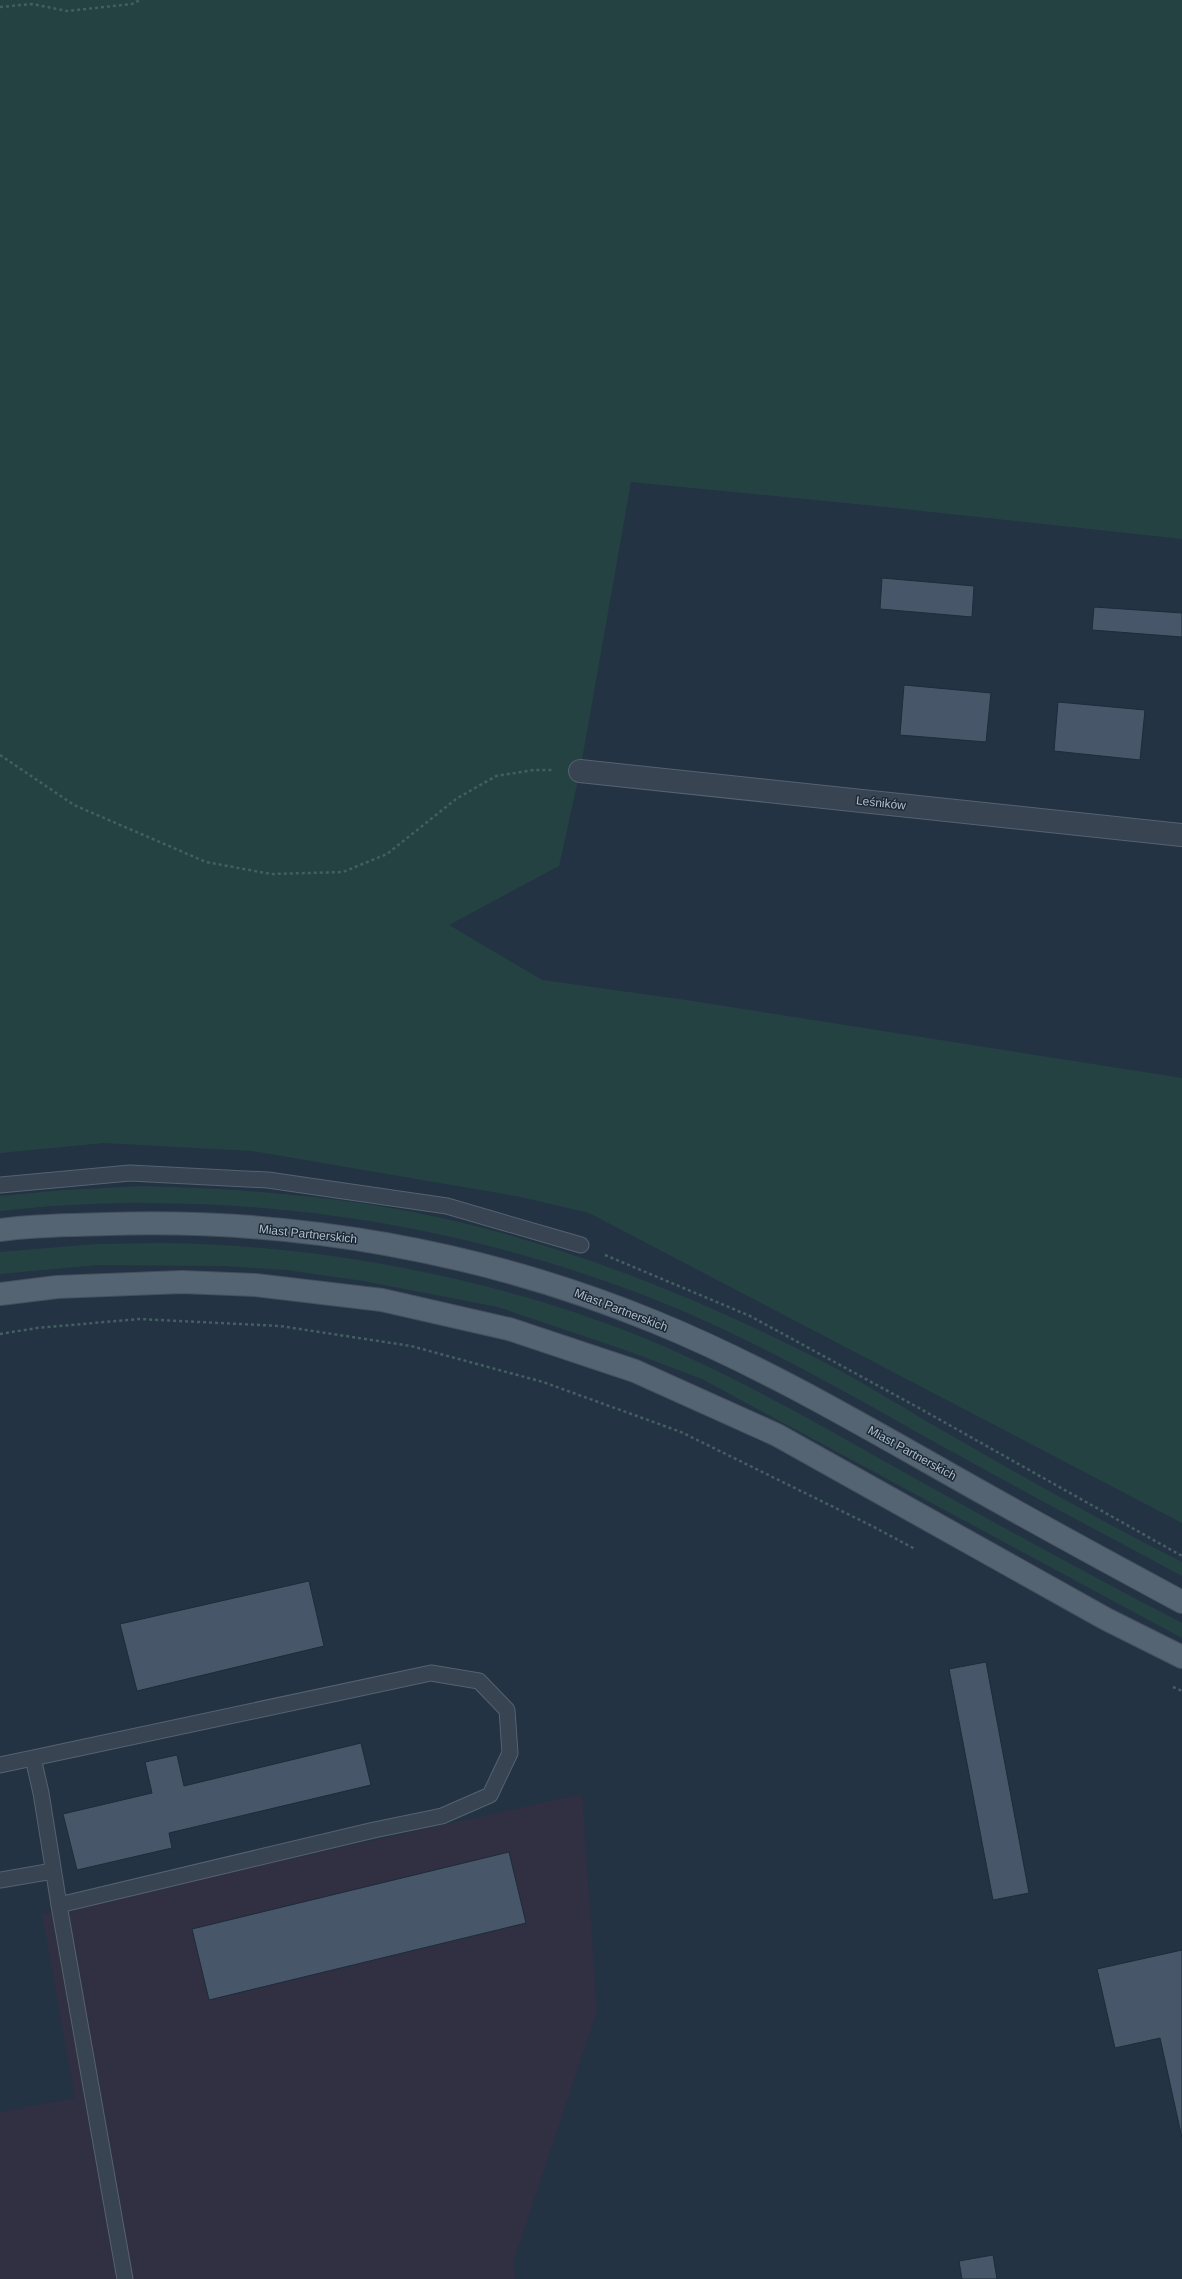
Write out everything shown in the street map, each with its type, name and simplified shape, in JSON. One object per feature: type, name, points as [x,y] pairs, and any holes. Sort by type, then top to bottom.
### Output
[{"type":"main road","name":"Miast Partnerskich","points":[[0,1230],[163,1222],[358,1238],[498,1269],[559,1287],[658,1323],[804,1392],[1070,1542],[1182,1602]]},
{"type":"main road","points":[[0,1294],[64,1286],[182,1282],[255,1285],[382,1300],[509,1329],[635,1371],[777,1435],[1106,1619],[1182,1657]]},
{"type":"street","name":"Leśników","points":[[580,771],[1182,835]]},
{"type":"lane","points":[[0,1185],[130,1173],[268,1180],[447,1206],[581,1245]]},
{"type":"lane","points":[[0,1765],[431,1672],[479,1681],[507,1710],[510,1753],[490,1795],[463,1807],[442,1816],[374,1830],[59,1905]]},
{"type":"lane","points":[[33,1758],[41,1793],[59,1905],[125,2279]]},
{"type":"lane","points":[[0,1880],[53,1870]]},
{"type":"path","points":[[0,7],[32,4],[67,11],[132,4],[140,0]]},
{"type":"path","points":[[0,755],[74,805],[206,862],[271,874],[343,872],[387,854],[456,799],[496,776],[534,770],[580,771]]},
{"type":"path","points":[[581,1245],[750,1316],[919,1408],[1182,1556]]},
{"type":"path","points":[[0,1334],[37,1328],[139,1319],[280,1326],[410,1346],[543,1382],[681,1432],[872,1526],[921,1552]]},
{"type":"path","points":[[1169,1685],[1182,1691]]},
{"type":"shaded area","points":[[582,1794],[597,2010],[514,2260],[515,2279],[0,2279],[0,2112],[75,2098],[42,1914]]},
{"type":"green space","points":[[0,0],[1182,0],[1182,539],[876,506],[631,482],[580,771],[559,866],[449,925],[542,980],[686,1000],[1182,1078],[1182,1523],[589,1213],[521,1197],[252,1151],[104,1143],[0,1153]]},
{"type":"green space","points":[[142,1186],[185,1187],[271,1193],[356,1202],[399,1209],[483,1228],[523,1239],[603,1265],[643,1280],[721,1313],[834,1367],[1060,1497],[1182,1562],[1182,1576],[821,1379],[746,1340],[669,1305],[630,1290],[514,1252],[395,1226],[335,1216],[274,1209],[213,1205],[114,1203],[0,1211],[0,1196],[64,1190]]},
{"type":"green space","points":[[164,1243],[223,1245],[283,1250],[403,1268],[463,1281],[521,1296],[579,1314],[634,1334],[669,1348],[736,1380],[835,1433],[1040,1548],[1182,1623],[1182,1638],[702,1379],[628,1351],[498,1307],[363,1281],[286,1270],[224,1266],[97,1265],[0,1274],[0,1252],[97,1244]]},
{"type":"building","points":[[882,578],[974,586],[972,617],[880,609]]},
{"type":"building","points":[[1094,607],[1182,613],[1182,637],[1092,630]]},
{"type":"building","points":[[904,685],[991,693],[986,742],[900,735]]},
{"type":"building","points":[[1058,702],[1145,710],[1140,760],[1054,751]]},
{"type":"building","points":[[309,1581],[324,1646],[137,1691],[120,1624]]},
{"type":"building","points":[[986,1662],[1029,1893],[993,1900],[949,1669]]},
{"type":"building","points":[[361,1743],[371,1785],[169,1833],[172,1848],[77,1870],[63,1814],[152,1793],[145,1762],[177,1755],[184,1786]]},
{"type":"building","points":[[509,1852],[526,1923],[209,2000],[192,1929]]},
{"type":"building","points":[[1182,1950],[1182,2138],[1160,2038],[1115,2048],[1097,1969]]},
{"type":"building","points":[[993,2255],[997,2279],[962,2279],[959,2261]]}]
